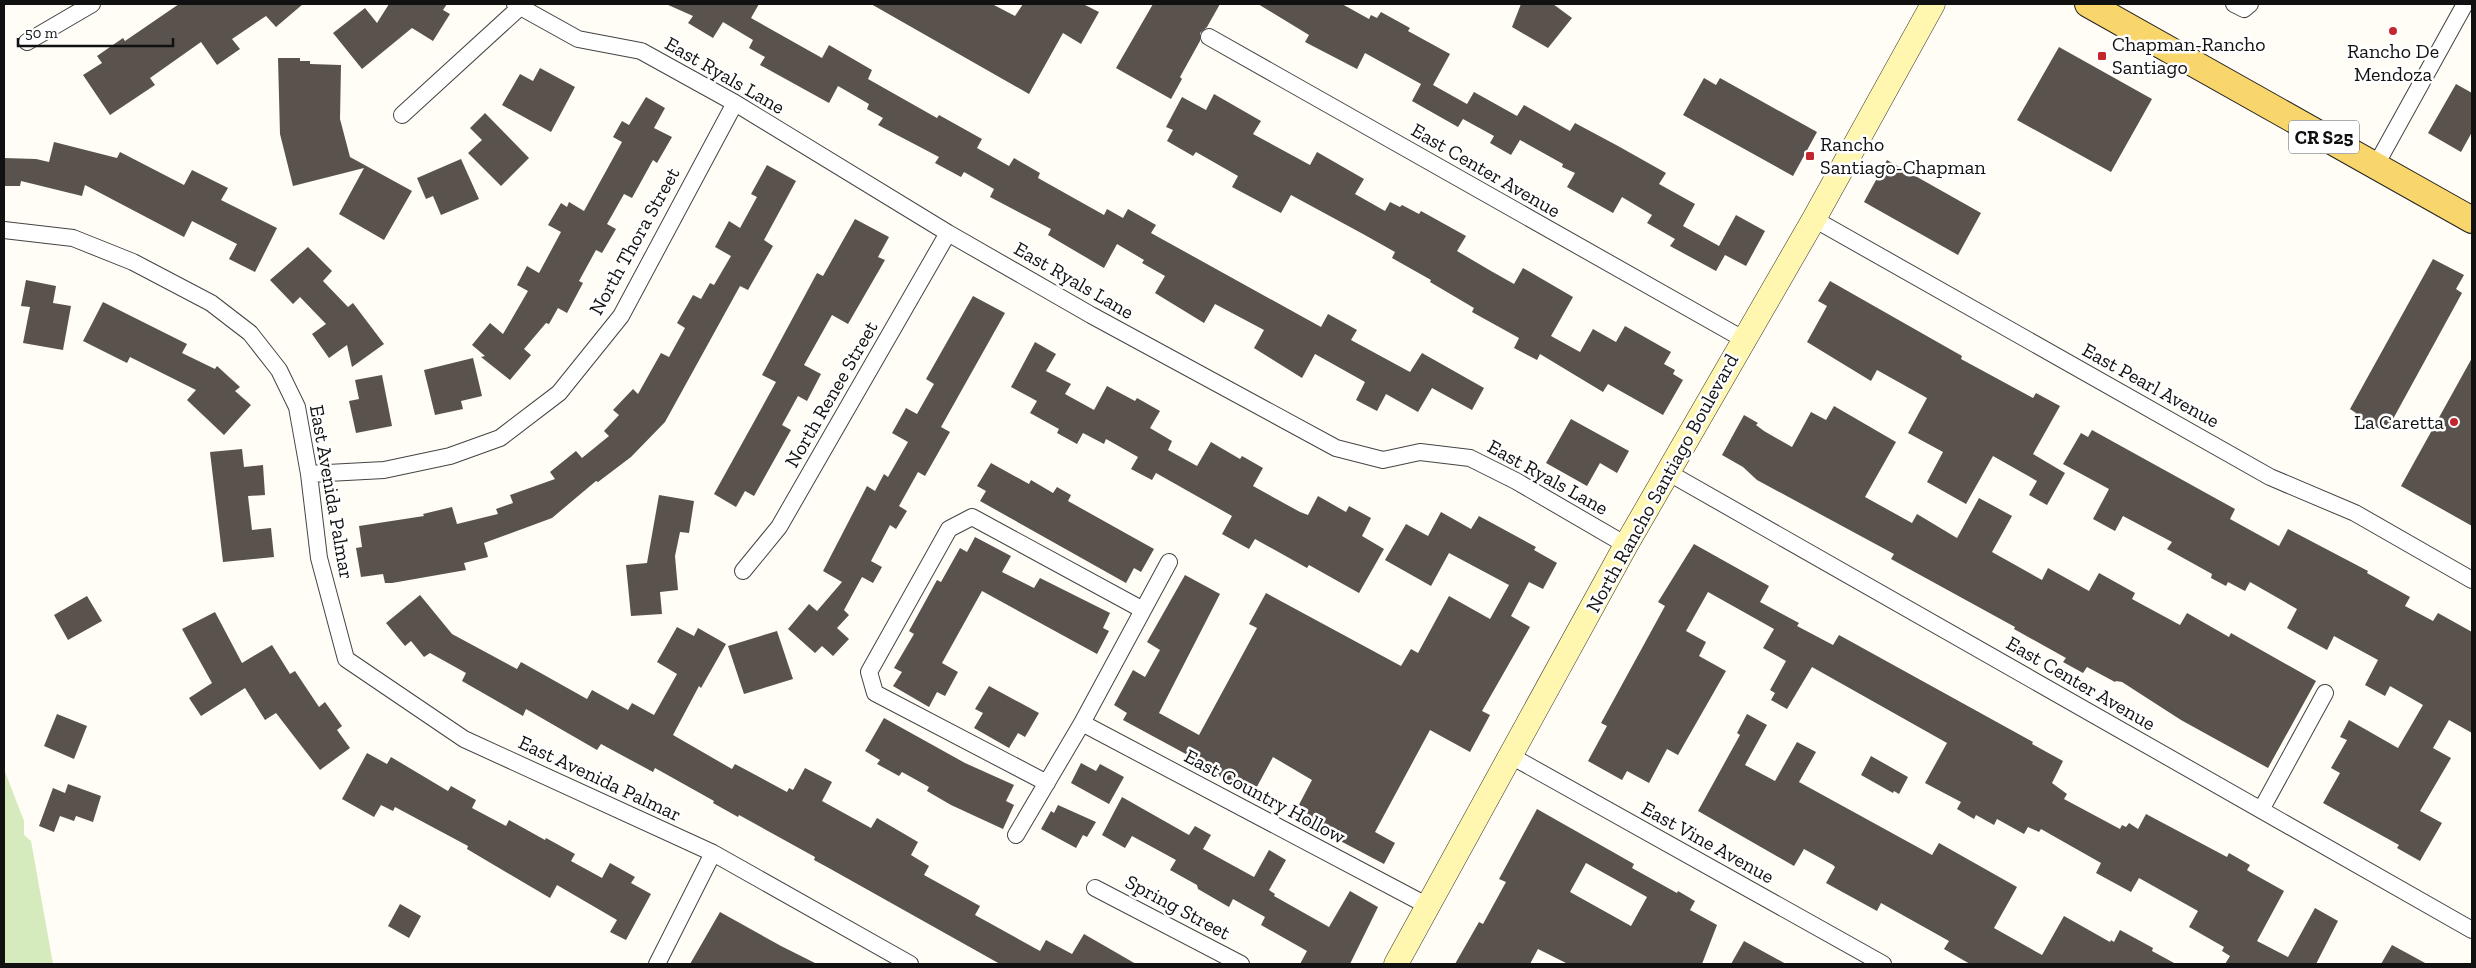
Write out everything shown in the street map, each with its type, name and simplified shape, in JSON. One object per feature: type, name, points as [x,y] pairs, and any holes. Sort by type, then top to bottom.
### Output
[{"type":"main road","name":"CR S25","points":[[2088,4],[2472,220]]},
{"type":"street","points":[[28,42],[92,4]]},
{"type":"street","name":"North Rancho Santiago Boulevard","points":[[1396,964],[1512,756],[1626,545],[1814,219],[1933,4]]},
{"type":"street","points":[[2376,165],[2465,4]]},
{"type":"street","points":[[402,115],[517,6]]},
{"type":"street","name":"East Ryals Lane","points":[[517,6],[578,39],[641,51],[735,103],[948,232],[1142,343],[1336,448],[1383,460],[1420,452],[1470,458],[1516,481],[1626,545]]},
{"type":"street","name":"East Center Avenue","points":[[1209,37],[1743,340]]},
{"type":"street","name":"North Thora Street","points":[[309,474],[384,470],[450,456],[500,438],[559,393],[621,316],[735,103]]},
{"type":"street","name":"East Pearl Avenue","points":[[1814,219],[2270,476],[2355,514],[2472,580]]},
{"type":"street","name":"East Avenida Palmar","points":[[4,230],[72,238],[133,262],[211,302],[250,332],[279,370],[297,406],[309,474],[318,558],[346,659],[464,739],[713,853],[910,964]]},
{"type":"street","name":"North Renee Street","points":[[743,571],[779,527],[948,232]]},
{"type":"street","name":"East Center Avenue","points":[[1669,473],[2472,930]]},
{"type":"street","points":[[1047,783],[875,693],[869,672],[949,529],[972,517],[1143,610]]},
{"type":"street","points":[[1016,836],[1082,723],[1169,562]]},
{"type":"street","points":[[2261,810],[2325,693]]},
{"type":"street","name":"East Country Hollow","points":[[1082,723],[1428,906]]},
{"type":"street","name":"East Vine Avenue","points":[[1512,756],[1883,964]]},
{"type":"street","points":[[657,964],[713,853]]},
{"type":"street","name":"Spring Street","points":[[1095,888],[1241,964]]},
{"type":"green space","points":[[4,769],[24,821],[24,835],[31,841],[53,964],[4,964]]},
{"type":"building","points":[[179,4],[303,4],[276,27],[266,16],[232,39],[240,49],[217,65],[201,42],[150,78],[155,85],[110,115],[83,75],[102,63],[97,56],[123,38],[125,41]]},
{"type":"building","points":[[389,4],[447,4],[443,10],[450,14],[433,41],[412,28],[362,69],[333,33],[365,8],[377,23]]},
{"type":"building","points":[[666,4],[759,4],[751,18],[822,58],[829,45],[872,70],[868,79],[937,118],[939,115],[982,139],[977,148],[1009,166],[1014,158],[1040,173],[1038,178],[1104,215],[1107,209],[1123,218],[1128,209],[1156,225],[1151,233],[1321,327],[1328,314],[1357,330],[1351,340],[1410,372],[1422,353],[1484,388],[1472,410],[1432,388],[1418,412],[1386,394],[1377,411],[1356,400],[1365,382],[1315,354],[1302,378],[1254,348],[1264,330],[1215,304],[1204,323],[1155,293],[1165,276],[1142,263],[1144,260],[1117,244],[1104,268],[1048,235],[1051,229],[990,197],[994,189],[964,172],[961,177],[935,163],[939,157],[878,125],[883,118],[867,109],[869,104],[838,86],[829,103],[760,65],[765,57],[749,48],[753,40],[723,22],[713,38],[688,23],[693,16]]},
{"type":"building","points":[[871,4],[992,4],[1015,16],[1023,4],[1083,4],[1099,12],[1081,44],[1063,33],[1029,94]]},
{"type":"building","points":[[1153,4],[1220,4],[1207,27],[1200,33],[1200,41],[1180,77],[1182,79],[1171,99],[1116,68]]},
{"type":"building","points":[[1258,4],[1342,4],[1369,19],[1371,15],[1377,18],[1381,12],[1410,28],[1408,31],[1450,54],[1433,85],[1467,104],[1474,92],[1517,116],[1524,105],[1570,131],[1575,123],[1666,173],[1659,184],[1695,204],[1683,226],[1719,246],[1736,215],[1765,231],[1746,266],[1725,255],[1716,271],[1670,246],[1675,239],[1647,223],[1652,215],[1622,197],[1613,213],[1567,187],[1575,173],[1562,167],[1563,164],[1520,140],[1511,155],[1490,143],[1494,136],[1463,119],[1458,127],[1412,101],[1421,84],[1365,53],[1357,69],[1305,42],[1309,35]]},
{"type":"building","points":[[1521,4],[1553,4],[1572,18],[1548,48],[1512,27]]},
{"type":"building","points":[[2059,47],[2152,99],[2111,172],[2017,120]]},
{"type":"building","points":[[278,58],[300,58],[300,61],[310,61],[310,64],[341,65],[340,119],[350,157],[412,191],[384,240],[339,214],[364,168],[293,186],[280,134]]},
{"type":"building","points":[[540,68],[575,87],[551,132],[502,105],[520,74],[533,81]]},
{"type":"building","points":[[1704,78],[1716,85],[1720,78],[1817,132],[1793,176],[1683,115]]},
{"type":"building","points":[[2456,84],[2472,93],[2472,132],[2461,152],[2428,133]]},
{"type":"building","points":[[1214,94],[1261,121],[1253,134],[1310,165],[1317,152],[1364,179],[1355,194],[1385,211],[1390,202],[1400,207],[1402,205],[1419,214],[1421,211],[1466,236],[1457,251],[1491,271],[1514,284],[1523,268],[1573,297],[1551,336],[1580,352],[1593,329],[1616,342],[1625,326],[1671,352],[1664,364],[1675,370],[1673,374],[1683,380],[1663,415],[1608,384],[1603,392],[1540,354],[1537,360],[1514,348],[1519,338],[1472,312],[1474,308],[1430,282],[1431,280],[1392,258],[1395,252],[1291,195],[1281,213],[1232,187],[1238,176],[1196,152],[1193,156],[1167,141],[1173,130],[1166,127],[1182,97],[1206,110]]},
{"type":"building","points":[[646,97],[665,108],[654,128],[672,137],[657,163],[653,160],[632,198],[624,194],[607,224],[616,229],[602,253],[596,250],[579,281],[583,283],[567,313],[558,308],[549,324],[546,323],[524,349],[531,355],[510,380],[481,357],[485,356],[472,345],[490,323],[503,334],[528,291],[517,285],[527,266],[539,273],[561,232],[548,225],[561,203],[567,207],[569,202],[584,211],[622,142],[613,137],[622,121],[629,125]]},
{"type":"building","points":[[485,113],[529,158],[501,186],[468,153],[482,140],[470,128]]},
{"type":"building","points":[[54,142],[117,158],[120,152],[184,185],[192,170],[228,188],[221,200],[277,228],[255,272],[229,259],[237,244],[192,221],[184,237],[85,185],[82,196],[21,181],[20,186],[4,186],[4,158],[36,159],[49,162]]},
{"type":"building","points":[[461,159],[479,199],[441,215],[433,196],[426,199],[417,178]]},
{"type":"building","points":[[1887,160],[1981,213],[1958,255],[1864,202]]},
{"type":"building","points":[[767,165],[796,181],[764,240],[773,246],[748,290],[740,286],[665,422],[631,457],[598,482],[596,481],[552,518],[484,543],[488,557],[464,563],[466,570],[392,583],[385,583],[383,574],[361,577],[356,548],[362,547],[359,526],[424,516],[423,514],[452,507],[457,524],[498,514],[496,509],[513,503],[510,495],[555,479],[550,472],[576,451],[582,458],[609,436],[604,431],[619,415],[613,410],[633,389],[638,394],[661,353],[669,357],[685,328],[677,323],[693,295],[701,299],[710,283],[714,285],[731,256],[715,247],[729,221],[740,228],[757,197],[751,194]]},
{"type":"building","points":[[855,219],[889,237],[878,257],[885,260],[848,324],[832,315],[804,365],[821,374],[807,401],[798,396],[782,425],[791,430],[754,496],[745,491],[736,507],[714,494],[776,382],[762,375],[817,273],[823,276]]},
{"type":"building","points":[[308,247],[332,271],[323,281],[348,307],[353,303],[384,344],[352,367],[347,345],[329,358],[312,334],[326,324],[300,297],[293,304],[270,280]]},
{"type":"building","points":[[2433,259],[2464,275],[2456,289],[2462,293],[2387,430],[2381,427],[2380,429],[2355,416],[2356,413],[2350,409]]},
{"type":"building","points":[[26,280],[56,286],[53,303],[71,306],[63,350],[23,343],[30,307],[21,306]]},
{"type":"building","points":[[1830,281],[1962,356],[1961,359],[2033,398],[2036,393],[2060,406],[2033,454],[2065,473],[2047,505],[2029,495],[2037,481],[1993,456],[1966,504],[1927,482],[1943,452],[1908,433],[1927,398],[1877,370],[1871,381],[1807,342],[1827,306],[1818,301]]},
{"type":"building","points":[[973,296],[1005,313],[941,427],[950,432],[925,476],[918,472],[899,506],[907,511],[896,529],[890,525],[871,561],[882,567],[873,583],[862,577],[844,610],[849,615],[837,628],[849,639],[833,656],[822,646],[815,653],[788,629],[809,604],[817,611],[842,582],[823,571],[867,486],[875,491],[884,474],[888,477],[908,442],[892,433],[906,408],[917,414],[934,384],[926,379]]},
{"type":"building","points":[[103,302],[187,344],[182,353],[215,369],[217,366],[240,387],[235,391],[251,405],[224,435],[187,400],[196,390],[130,357],[127,363],[83,341]]},
{"type":"building","points":[[1035,342],[1056,354],[1046,371],[1071,384],[1065,394],[1094,410],[1107,386],[1135,401],[1137,398],[1160,411],[1150,428],[1172,441],[1168,450],[1197,466],[1211,442],[1240,459],[1242,456],[1263,468],[1253,486],[1300,512],[1308,515],[1318,496],[1346,512],[1349,506],[1371,518],[1362,536],[1384,549],[1359,593],[1309,565],[1307,568],[1255,539],[1249,549],[1222,534],[1232,516],[1156,473],[1152,480],[1131,469],[1138,457],[1106,439],[1104,444],[1083,433],[1077,444],[1057,433],[1059,429],[1030,413],[1037,401],[1011,387]]},
{"type":"building","points":[[473,358],[482,396],[461,401],[463,409],[435,415],[424,370]]},
{"type":"building","name":"La Caretta","points":[[2472,358],[2472,526],[2401,486]]},
{"type":"building","points":[[382,375],[392,426],[356,433],[349,401],[359,399],[355,380]]},
{"type":"building","points":[[1834,406],[1896,442],[1865,497],[1912,523],[1917,514],[1957,538],[1979,498],[2012,516],[1992,552],[2042,580],[2048,568],[2089,591],[2099,573],[2135,593],[2132,599],[2180,625],[2187,613],[2229,637],[2231,633],[2316,681],[2268,768],[2181,720],[2122,682],[2115,682],[2087,667],[2083,673],[2063,662],[2066,658],[2014,629],[2015,627],[1891,559],[1894,554],[1757,480],[1743,467],[1722,455],[1744,415],[1758,423],[1756,425],[1764,431],[1792,447],[1811,412],[1826,420]]},
{"type":"building","points":[[1571,419],[1629,451],[1617,473],[1600,463],[1587,486],[1546,463]]},
{"type":"building","points":[[2092,430],[2235,509],[2230,519],[2279,546],[2288,529],[2368,571],[2367,573],[2410,597],[2405,606],[2433,621],[2438,613],[2472,632],[2472,733],[2449,720],[2433,748],[2451,758],[2420,811],[2442,823],[2420,861],[2397,848],[2399,845],[2323,803],[2340,773],[2331,768],[2347,740],[2340,737],[2349,720],[2398,748],[2423,705],[2390,686],[2385,696],[2365,685],[2378,660],[2334,636],[2327,650],[2287,628],[2297,609],[2250,582],[2245,591],[2228,582],[2226,586],[2211,578],[2212,574],[2167,549],[2172,542],[2123,516],[2115,531],[2093,519],[2109,489],[2063,464],[2081,433],[2088,437]]},
{"type":"building","points":[[242,449],[244,467],[263,465],[265,495],[248,496],[252,530],[271,528],[274,557],[223,562],[210,452]]},
{"type":"building","points":[[991,463],[1029,484],[1031,480],[1053,493],[1057,487],[1071,495],[1068,501],[1154,549],[1141,572],[1134,568],[1126,583],[980,501],[986,491],[977,486]]},
{"type":"building","points":[[659,495],[694,501],[689,533],[680,532],[675,556],[678,590],[660,592],[662,614],[631,616],[626,565],[647,563]]},
{"type":"building","points":[[1441,512],[1471,529],[1479,516],[1536,547],[1534,550],[1557,563],[1543,589],[1529,582],[1511,616],[1530,627],[1482,711],[1490,715],[1470,752],[1430,730],[1375,832],[1395,843],[1384,864],[1293,816],[1312,780],[1273,757],[1253,794],[1206,769],[1208,766],[1123,720],[1127,713],[1114,705],[1133,670],[1145,677],[1160,650],[1147,642],[1185,575],[1220,594],[1159,713],[1199,735],[1257,628],[1249,624],[1266,593],[1401,666],[1411,649],[1418,653],[1449,596],[1490,619],[1509,585],[1449,553],[1431,586],[1385,560],[1406,524],[1428,536]]},
{"type":"building","points":[[975,537],[1011,556],[1002,572],[1034,588],[1040,578],[1110,613],[1103,628],[1109,631],[1097,654],[982,591],[942,663],[958,672],[945,696],[937,692],[929,707],[893,686],[902,672],[894,668],[914,634],[909,631],[937,580],[941,582],[960,548],[967,552]]},
{"type":"building","points":[[1694,544],[1769,586],[1760,602],[1799,623],[1797,626],[1833,645],[1839,635],[2033,742],[2032,744],[2063,761],[2052,783],[2067,794],[2064,799],[2120,829],[2122,825],[2126,827],[2129,823],[2138,829],[2146,814],[2227,857],[2229,853],[2250,865],[2247,870],[2284,891],[2257,941],[2288,957],[2315,908],[2338,921],[2316,964],[2225,964],[2230,956],[2222,951],[2224,947],[2189,927],[2198,911],[2139,878],[2131,892],[2096,873],[2101,863],[2041,829],[2039,832],[2028,827],[2024,834],[1997,819],[1994,825],[1976,815],[1974,819],[1957,809],[1961,802],[1925,783],[1947,743],[1812,667],[1787,709],[1771,700],[1775,693],[1770,690],[1786,661],[1763,648],[1774,629],[1708,592],[1686,631],[1706,642],[1699,656],[1726,671],[1678,755],[1667,749],[1649,783],[1627,771],[1622,780],[1588,761],[1607,726],[1601,723],[1665,606],[1658,602]]},
{"type":"building","points":[[420,595],[452,634],[517,669],[521,662],[587,699],[592,690],[628,710],[632,703],[654,715],[677,674],[657,662],[677,627],[694,636],[698,628],[726,644],[701,688],[699,686],[673,735],[732,769],[735,764],[787,792],[789,788],[793,790],[805,768],[832,782],[822,801],[871,828],[877,818],[918,842],[911,855],[929,866],[924,875],[980,906],[975,915],[1040,951],[1046,940],[1072,954],[1084,934],[1136,964],[1000,964],[814,860],[815,857],[739,815],[738,817],[713,803],[714,801],[655,768],[653,772],[601,744],[597,750],[526,709],[523,716],[462,681],[466,673],[430,653],[424,657],[411,641],[405,646],[386,623]]},
{"type":"building","points":[[87,596],[102,621],[68,640],[54,615]]},
{"type":"building","points":[[215,612],[242,663],[272,645],[290,674],[295,671],[319,707],[325,702],[342,726],[337,730],[350,748],[320,770],[276,713],[265,720],[245,688],[201,716],[189,698],[212,683],[182,629]]},
{"type":"building","points":[[777,631],[793,679],[744,694],[728,646]]},
{"type":"building","points":[[989,686],[1039,713],[1025,737],[1018,733],[1009,748],[974,728],[983,713],[975,709]]},
{"type":"building","points":[[57,714],[87,726],[74,759],[44,746]]},
{"type":"building","points":[[1747,714],[1767,725],[1745,765],[1775,781],[1797,742],[1816,752],[1799,782],[1932,855],[1939,843],[2017,887],[1994,928],[2042,955],[2064,916],[2110,942],[2111,940],[2114,942],[2120,930],[2153,948],[2152,951],[2176,964],[1970,964],[1944,949],[1949,941],[1881,903],[1877,911],[1826,883],[1835,867],[1833,865],[1804,849],[1794,866],[1698,811],[1740,735],[1737,733]]},
{"type":"building","points":[[884,718],[965,763],[1014,785],[1006,801],[1014,805],[1003,829],[951,805],[927,791],[929,787],[902,772],[899,776],[877,764],[880,760],[865,751]]},
{"type":"building","points":[[367,753],[387,764],[391,757],[448,791],[451,786],[476,800],[472,808],[506,826],[509,820],[545,840],[546,838],[575,854],[571,861],[602,878],[610,863],[635,877],[631,883],[651,894],[626,940],[610,932],[617,920],[557,885],[550,898],[467,849],[468,846],[395,807],[393,811],[381,805],[374,817],[342,799]]},
{"type":"building","points":[[1871,756],[1908,777],[1899,794],[1894,791],[1893,793],[1861,775]]},
{"type":"building","points":[[1081,763],[1096,771],[1100,764],[1124,777],[1109,804],[1071,783]]},
{"type":"building","points":[[68,784],[101,796],[93,822],[76,816],[74,821],[60,816],[54,832],[39,826],[53,788],[65,793]]},
{"type":"building","points":[[1122,797],[1189,835],[1195,826],[1211,835],[1203,849],[1254,877],[1269,850],[1286,860],[1269,890],[1275,894],[1274,896],[1329,927],[1350,891],[1378,907],[1350,964],[1300,964],[1307,951],[1261,925],[1265,917],[1233,899],[1229,907],[1198,889],[1197,885],[1170,870],[1176,860],[1132,836],[1125,848],[1102,835]]},
{"type":"building","points":[[1058,805],[1096,822],[1087,837],[1083,835],[1076,848],[1041,829],[1051,811],[1054,813]]},
{"type":"building","points":[[1537,809],[1634,864],[1632,868],[1695,901],[1690,910],[1717,925],[1702,964],[1568,964],[1538,949],[1530,964],[1455,964],[1479,922],[1483,924],[1506,882],[1499,879]],"holes":[[[1586,863],[1647,897],[1631,926],[1570,892]]]},
{"type":"building","points":[[400,904],[421,916],[409,938],[388,926]]},
{"type":"building","points":[[720,912],[781,946],[817,964],[690,964]]},
{"type":"building","points":[[1744,941],[1786,964],[1731,964]]},
{"type":"building","points":[[2392,945],[2427,964],[2381,964]]},
{"type":"place","name":"Rancho De Mendoza","points":[[2393,31]]},
{"type":"place","name":"Chapman-Rancho Santiago","points":[[2102,56]]},
{"type":"place","name":"Rancho Santiago-Chapman","points":[[1810,156]]},
{"type":"place","name":"La Caretta","points":[[2454,422]]}]
